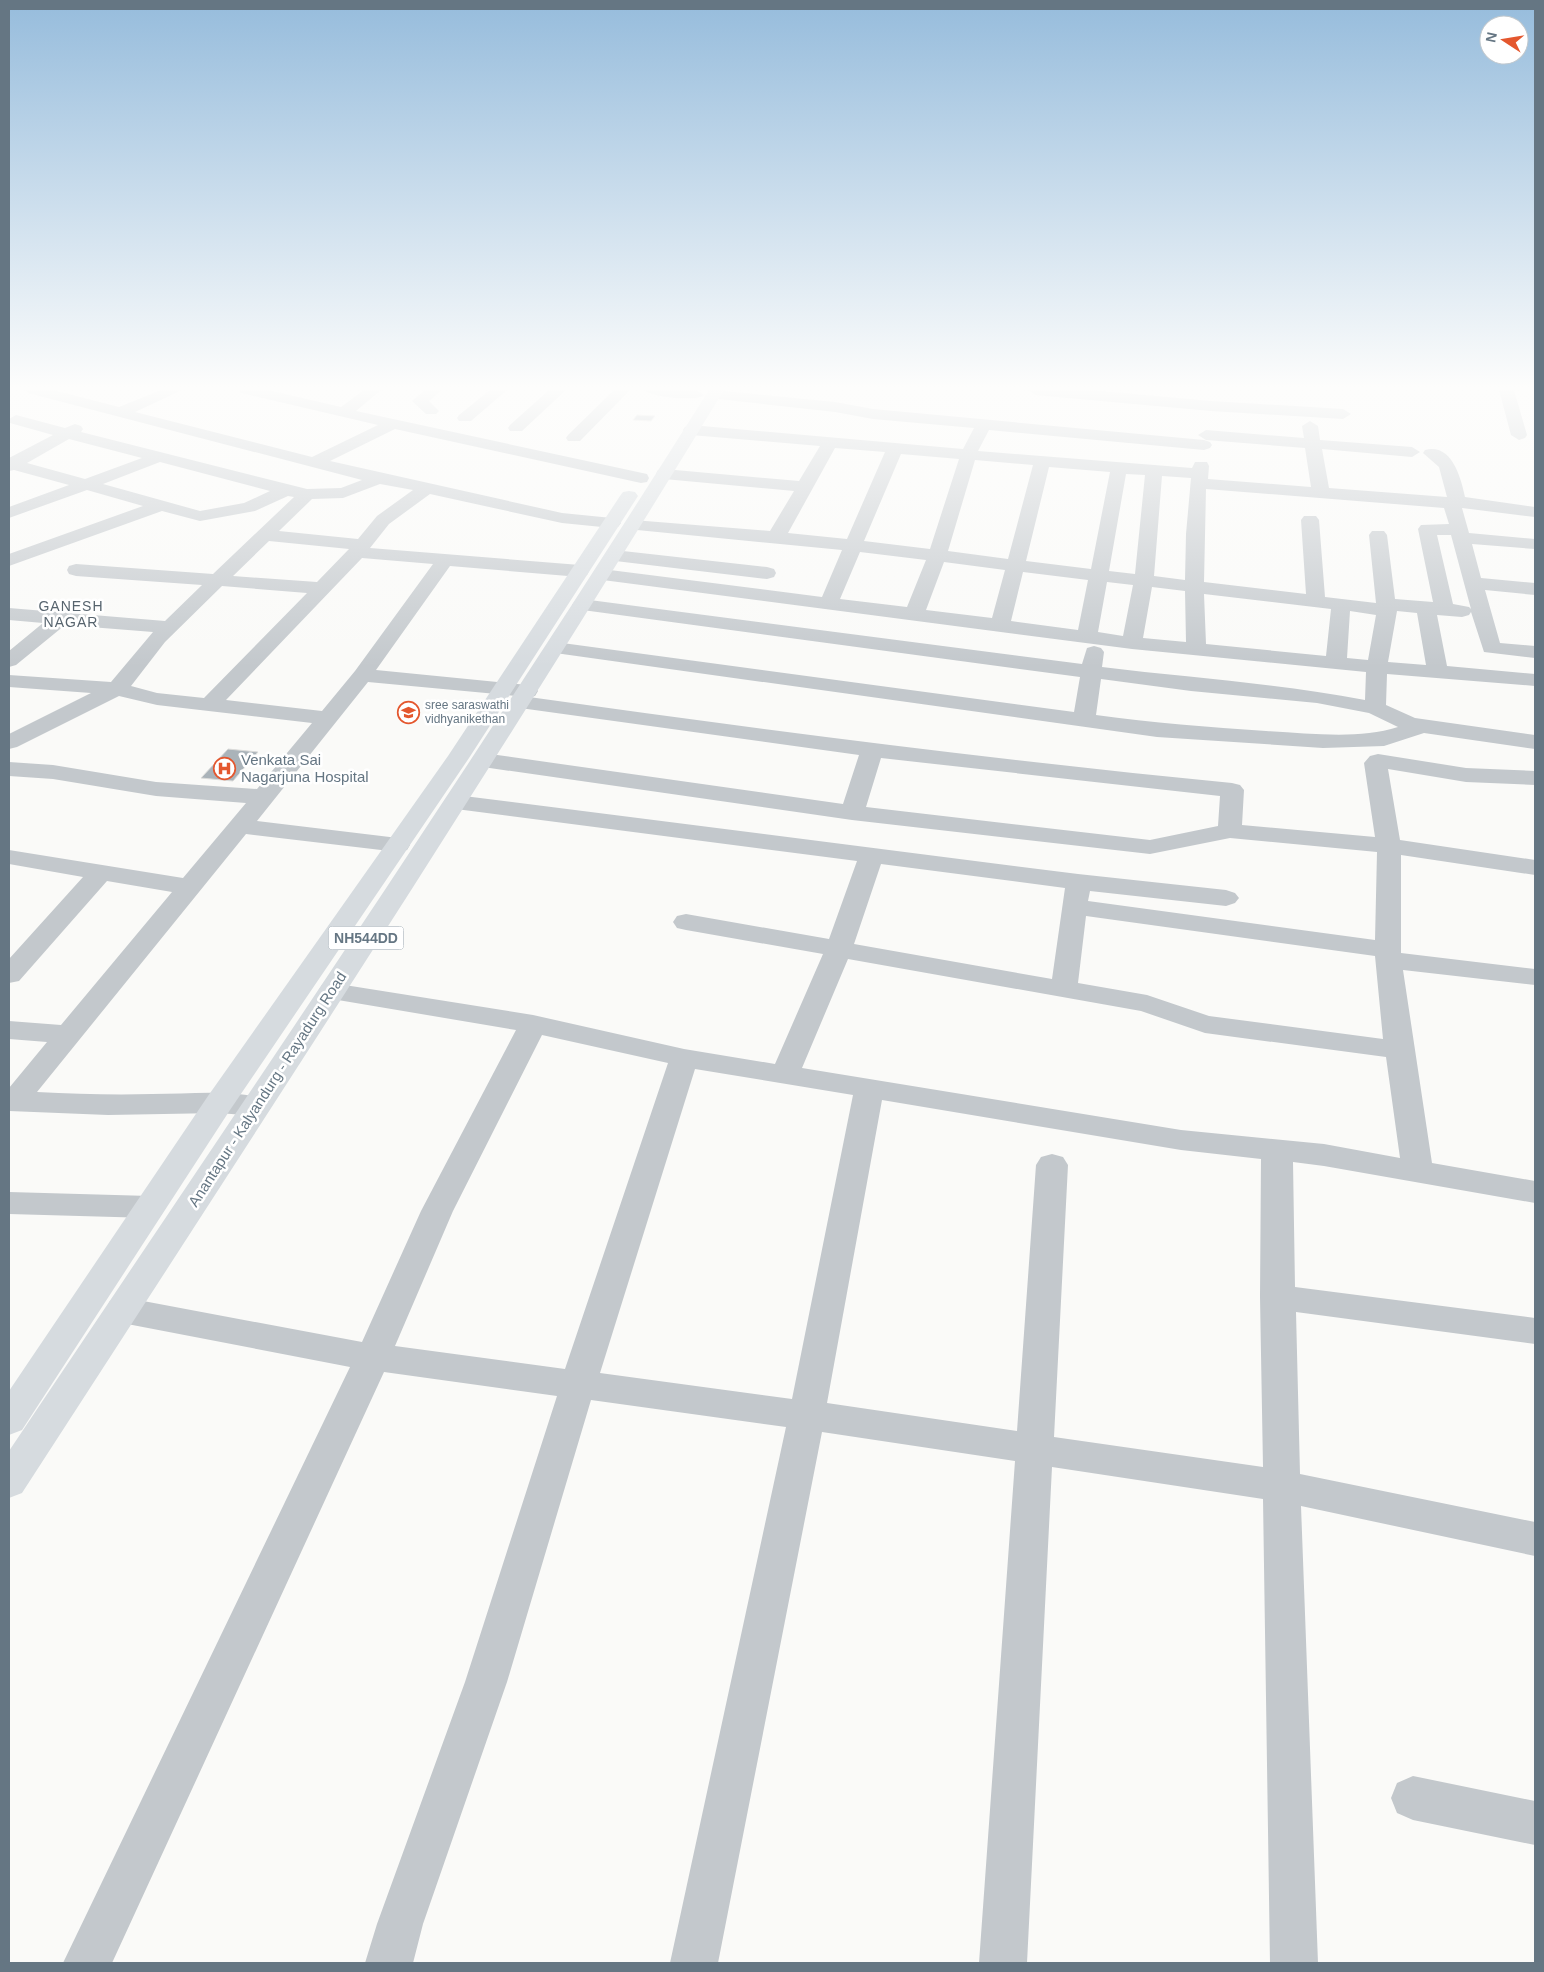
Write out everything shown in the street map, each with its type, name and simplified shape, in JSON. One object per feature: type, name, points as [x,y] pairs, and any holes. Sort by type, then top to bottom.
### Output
[{"type":"highway","name":"Anantapur - Kalyandurg - Rayadurg Road","points":[[9,1420],[219,1103],[398,845],[555,648],[582,605],[599,567],[622,524],[648,482]]},
{"type":"highway","name":"Anantapur - Kalyandurg - Rayadurg Road","points":[[9,1482],[483,760],[517,694],[599,567],[622,524]]},
{"type":"street","points":[[79,482],[200,516],[249,507],[286,490]]},
{"type":"street","points":[[9,513],[92,482]]},
{"type":"street","points":[[257,482],[307,494],[343,493],[372,482]]},
{"type":"street","points":[[396,482],[475,496],[562,518],[855,546],[1016,566],[1195,585],[1341,604],[1435,608],[1481,613]]},
{"type":"street","points":[[736,482],[806,487]]},
{"type":"street","points":[[756,595],[767,573],[780,538],[809,482]]},
{"type":"street","points":[[828,604],[881,482]]},
{"type":"street","points":[[914,614],[937,556],[960,482]]},
{"type":"street","points":[[1000,625],[1037,482]]},
{"type":"street","points":[[1084,720],[1098,575],[1116,482]]},
{"type":"street","points":[[1132,643],[1144,580],[1153,482]]},
{"type":"street","points":[[1196,649],[1195,585],[1199,482]]},
{"type":"street","points":[[1230,482],[1321,494],[1454,503],[1535,512]]},
{"type":"street","points":[[1319,482],[1321,494]]},
{"type":"street","points":[[1451,482],[1460,534],[1492,648],[1535,652]]},
{"type":"street","points":[[209,705],[360,548],[383,520],[427,488]]},
{"type":"street","points":[[9,742],[117,689],[170,627],[307,494]]},
{"type":"street","points":[[9,560],[162,505]]},
{"type":"street","points":[[1310,520],[1316,601]]},
{"type":"street","points":[[1438,672],[1435,608],[1427,529],[1535,544]]},
{"type":"street","points":[[264,535],[445,560],[767,573]]},
{"type":"street","points":[[1375,708],[1377,666],[1387,607],[1378,535]]},
{"type":"street","points":[[11,1101],[68,1035],[362,675],[445,560]]},
{"type":"street","points":[[599,567],[756,595],[1132,643],[1535,680]]},
{"type":"street","points":[[76,570],[322,588]]},
{"type":"street","points":[[1473,583],[1535,589]]},
{"type":"street","points":[[1336,662],[1341,604]]},
{"type":"street","points":[[582,605],[1192,685],[1317,697],[1375,708],[1410,724],[1535,742]]},
{"type":"street","points":[[9,614],[170,627]]},
{"type":"street","points":[[9,661],[61,618]]},
{"type":"street","points":[[555,648],[1183,732],[1323,741],[1384,739],[1423,726]]},
{"type":"street","points":[[362,675],[517,694],[754,736],[1103,778],[1232,790],[1230,831]]},
{"type":"street","points":[[9,682],[117,689],[157,699],[327,718]]},
{"type":"street","points":[[1183,732],[1185,742],[1191,745],[1378,762],[1466,775],[1535,778]]},
{"type":"street","points":[[852,812],[872,750]]},
{"type":"street","points":[[483,760],[852,812],[1068,839],[1150,847],[1230,831],[1389,846],[1535,867]]},
{"type":"street","points":[[1378,762],[1375,763],[1389,846],[1388,955],[1399,1050],[1418,1172]]},
{"type":"street","points":[[9,769],[53,772],[156,789],[264,797]]},
{"type":"street","points":[[456,802],[872,856],[1388,955],[1535,977]]},
{"type":"street","points":[[240,826],[398,845]]},
{"type":"street","points":[[785,1074],[839,949],[872,856]]},
{"type":"street","points":[[9,857],[189,888]]},
{"type":"street","points":[[9,975],[19,951],[100,872]]},
{"type":"street","points":[[1076,895],[1226,898]]},
{"type":"street","points":[[1064,989],[1076,895]]},
{"type":"street","points":[[686,922],[1154,1006],[1205,1024],[1399,1050]]},
{"type":"street","points":[[332,991],[533,1024],[684,1058],[868,1089],[1182,1140],[1324,1155],[1535,1192]]},
{"type":"street","points":[[87,1963],[373,1357],[437,1212],[533,1024]]},
{"type":"street","points":[[9,1030],[68,1035]]},
{"type":"street","points":[[389,1963],[400,1924],[486,1682],[578,1385],[684,1058]]},
{"type":"street","points":[[694,1963],[807,1415],[868,1089]]},
{"type":"street","points":[[11,1101],[108,1106],[219,1103],[256,1106]]},
{"type":"street","points":[[1277,1150],[1277,1297],[1290,1737],[1294,1963]]},
{"type":"street","points":[[1003,1963],[1052,1165]]},
{"type":"street","points":[[10,1205],[150,1207]]},
{"type":"street","points":[[1277,1297],[1535,1331]]},
{"type":"street","points":[[122,1310],[373,1357],[807,1415],[1282,1486],[1535,1539]]},
{"type":"street","points":[[1413,1798],[1535,1823]]},
{"type":"building","points":[[228,749],[258,752],[233,781],[201,778]]},
{"type":"place","name":"sree saraswathi vidhyanikethan","points":[[409,712]]},
{"type":"place","name":"Venkata Sai Nagarjuna Hospital","points":[[225,768]]},
{"type":"district","name":"GANESH NAGAR","points":[[71,614]]}]
